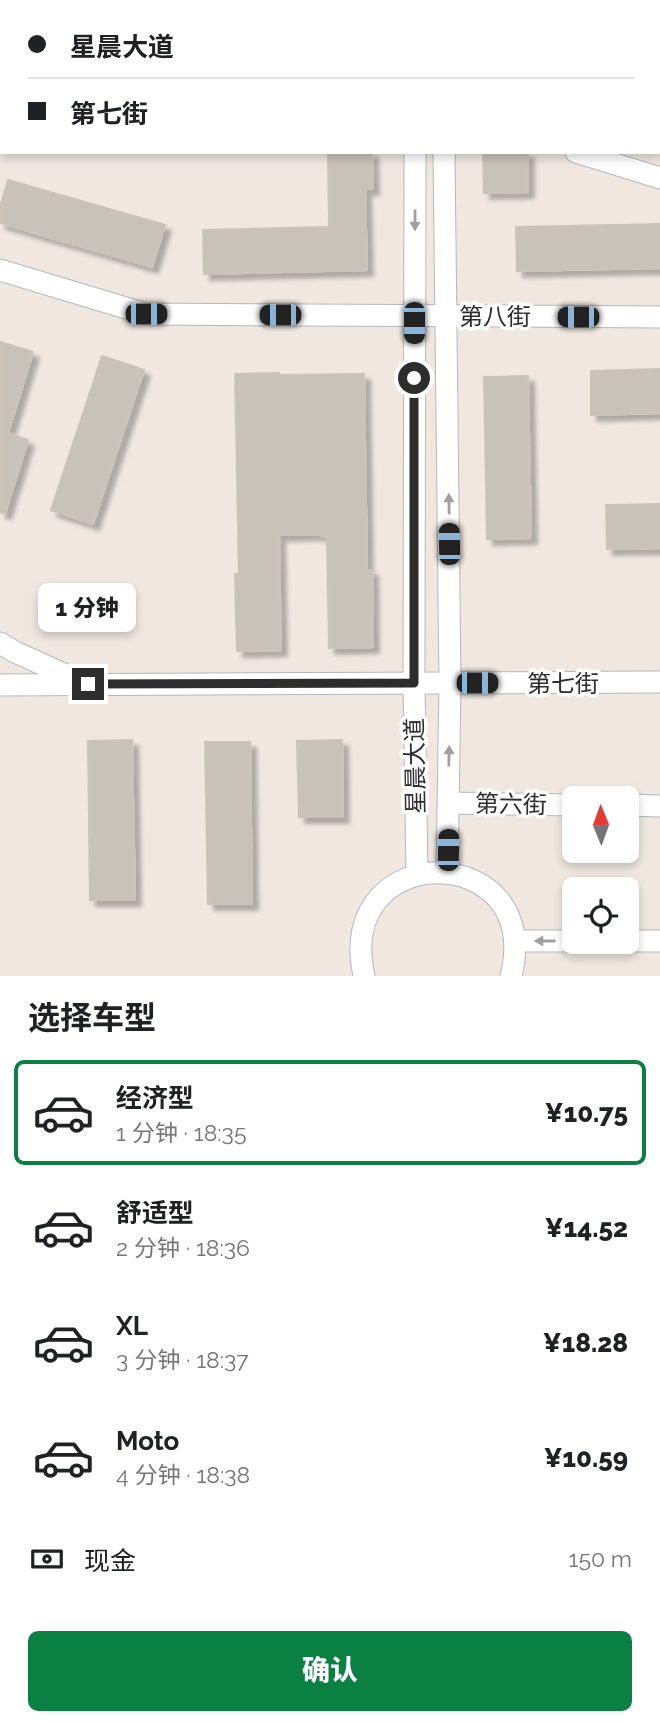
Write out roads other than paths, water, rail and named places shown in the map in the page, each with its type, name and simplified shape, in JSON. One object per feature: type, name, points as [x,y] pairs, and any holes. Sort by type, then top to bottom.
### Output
[{"type":"street","name":"星晨大道","points":[[415,154],[416,875]]},
{"type":"street","name":"星晨大道","points":[[444,154],[450,683],[447,873]]},
{"type":"street","points":[[582,154],[660,178]]},
{"type":"street","name":"第八街","points":[[0,270],[146,314],[660,317]]},
{"type":"street","name":"第七街","points":[[0,643],[88,684]]},
{"type":"street","name":"第七街","points":[[0,685],[660,682]]},
{"type":"street","name":"第六街","points":[[449,803],[562,805]]},
{"type":"street","points":[[639,805],[660,806]]},
{"type":"street","points":[[364,976],[359,956],[362,931],[372,908],[388,889],[409,877],[434,872],[459,874],[483,885],[502,904],[514,928],[516,956],[511,976]]},
{"type":"street","points":[[515,941],[562,941]]},
{"type":"street","points":[[639,941],[660,941]]}]
